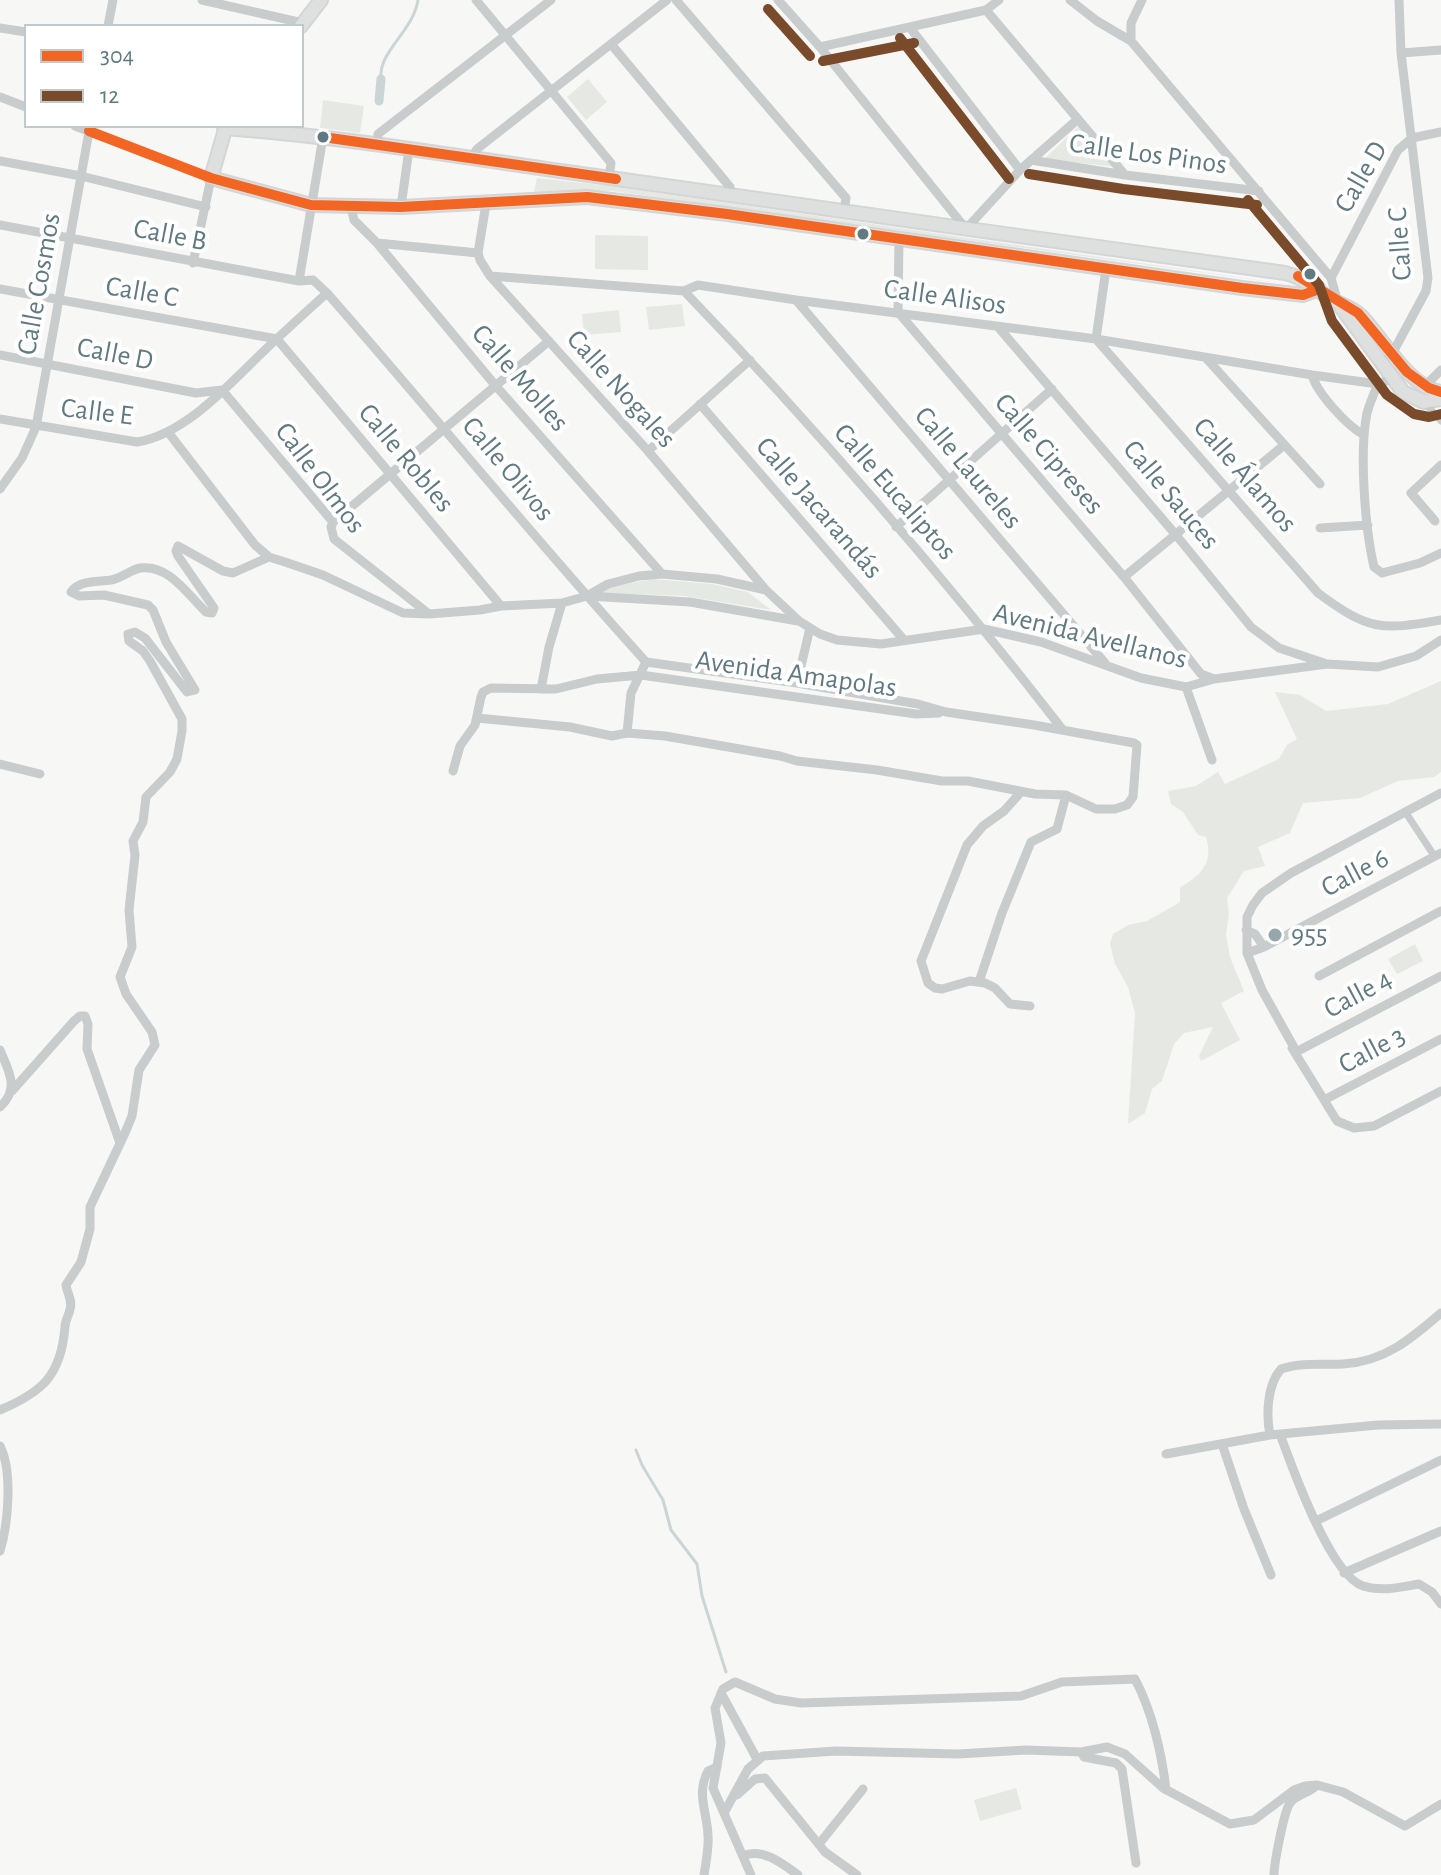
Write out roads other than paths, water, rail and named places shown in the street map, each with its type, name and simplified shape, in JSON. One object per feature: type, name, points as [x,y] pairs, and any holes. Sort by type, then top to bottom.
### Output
[{"type":"main road","points":[[310,6],[321,0]]},
{"type":"main road","points":[[221,128],[211,178],[311,205],[401,207],[587,197],[1303,295],[1319,289]]},
{"type":"main road","points":[[250,128],[278,129],[1285,273],[1297,276],[1349,307],[1425,386],[1441,392]]},
{"type":"main road","points":[[1338,303],[1379,363],[1385,381],[1424,402],[1441,399]]},
{"type":"street","points":[[108,24],[113,0]]},
{"type":"street","points":[[202,0],[242,4],[299,24]]},
{"type":"street","points":[[476,0],[611,163],[609,178]]},
{"type":"street","points":[[377,145],[378,134],[551,0]]},
{"type":"street","points":[[471,158],[477,149],[667,0]]},
{"type":"street","points":[[676,0],[846,198],[844,211]]},
{"type":"street","points":[[778,0],[820,47],[966,229],[1020,170],[1078,119]]},
{"type":"street","points":[[820,47],[986,10],[999,0]]},
{"type":"street","points":[[1070,0],[1131,41],[1331,278],[1338,303]]},
{"type":"street","points":[[1131,41],[1131,23],[1142,0]]},
{"type":"street","name":"Calle D","points":[[1331,278],[1398,150],[1412,138],[1401,53],[1399,0]]},
{"type":"street","points":[[986,10],[1125,175]]},
{"type":"street","points":[[0,28],[24,32]]},
{"type":"street","points":[[911,29],[1020,170]]},
{"type":"street","points":[[611,44],[730,187],[730,195]]},
{"type":"street","points":[[1401,53],[1441,50]]},
{"type":"street","points":[[0,97],[24,106]]},
{"type":"street","points":[[89,129],[211,178],[193,263]]},
{"type":"street","name":"Calle Cosmos","points":[[0,489],[22,458],[36,427],[89,129]]},
{"type":"street","points":[[1412,138],[1441,132]]},
{"type":"street","points":[[299,281],[323,137]]},
{"type":"street","name":"Calle C","points":[[1379,363],[1392,354],[1428,285],[1412,138]]},
{"type":"street","points":[[401,207],[409,149]]},
{"type":"street","name":"Calle Los Pinos","points":[[1031,160],[1259,191]]},
{"type":"street","points":[[0,161],[81,176],[206,207]]},
{"type":"street","points":[[377,243],[478,253],[486,204]]},
{"type":"street","name":"Calle Molles","points":[[351,207],[354,220],[662,574]]},
{"type":"street","name":"Calle B","points":[[0,225],[193,263],[299,281],[313,280],[327,293]]},
{"type":"street","points":[[898,312],[899,239]]},
{"type":"street","name":"Calle Nogales","points":[[478,253],[490,276],[648,451],[766,590]]},
{"type":"street","points":[[1096,339],[1106,269]]},
{"type":"street","name":"Calle Alisos","points":[[490,276],[684,291],[698,285],[1096,339],[1312,375],[1385,381]]},
{"type":"street","name":"Calle C","points":[[0,289],[277,339]]},
{"type":"street","name":"Calle Eucaliptos","points":[[684,291],[750,360],[896,527],[984,629],[1063,730]]},
{"type":"street","name":"Calle E","points":[[0,419],[137,442],[152,439],[168,432],[222,390],[327,293]]},
{"type":"street","name":"Calle Olivos","points":[[327,293],[646,662]]},
{"type":"street","name":"Calle Laureles","points":[[796,300],[1106,665]]},
{"type":"street","name":"Calle Cipreses","points":[[898,312],[1124,577],[1201,674],[1214,679]]},
{"type":"street","name":"Calle Sauces","points":[[999,328],[1251,627],[1279,648],[1327,664]]},
{"type":"street","name":"Calle Robles","points":[[277,339],[501,606]]},
{"type":"street","name":"Calle Álamos","points":[[1096,339],[1318,593],[1359,619],[1393,628],[1441,620]]},
{"type":"street","points":[[333,522],[549,341]]},
{"type":"street","name":"Calle D","points":[[0,355],[196,393],[222,390]]},
{"type":"street","points":[[1206,358],[1320,484]]},
{"type":"street","points":[[648,451],[750,360]]},
{"type":"street","points":[[1425,386],[1441,370]]},
{"type":"street","points":[[1312,375],[1324,396],[1354,430],[1364,435]]},
{"type":"street","points":[[1385,381],[1368,411],[1364,435],[1368,525],[1374,567],[1382,573],[1420,563],[1441,553]]},
{"type":"street","points":[[896,527],[1052,389]]},
{"type":"street","name":"Calle Olmos","points":[[222,390],[333,522],[331,534],[338,543],[429,614]]},
{"type":"street","points":[[1424,402],[1441,421]]},
{"type":"street","name":"Calle Jacarandás","points":[[700,404],[904,640]]},
{"type":"street","points":[[168,432],[255,545],[269,557],[323,575],[403,613],[429,614],[562,603],[587,596],[621,579],[662,574],[717,579],[766,590]]},
{"type":"street","points":[[1124,577],[1283,446]]},
{"type":"street","points":[[1435,521],[1411,493],[1441,465]]},
{"type":"street","points":[[1320,528],[1368,525]]},
{"type":"street","points":[[0,1410],[37,1392],[59,1361],[71,1302],[66,1285],[81,1262],[90,1229],[90,1207],[132,1116],[139,1070],[155,1045],[152,1032],[126,994],[120,977],[132,947],[129,910],[135,855],[133,841],[139,832],[146,797],[170,772],[177,759],[182,719],[157,672],[143,651],[127,639],[128,634],[139,633],[145,638],[187,692],[193,692],[194,686],[166,642],[148,605],[104,595],[75,595],[71,590],[92,581],[121,577],[134,569],[156,568],[171,576],[206,612],[212,613],[214,608],[189,574],[176,548],[184,548],[223,571],[233,573],[269,557]]},
{"type":"street","name":"Avenida Avellanos","points":[[766,590],[799,621],[837,640],[864,644],[984,629],[1041,642],[1141,678],[1186,687],[1214,679],[1327,664],[1378,667],[1416,656],[1441,640]]},
{"type":"street","points":[[587,596],[690,602],[799,621]]},
{"type":"street","points":[[541,689],[562,603]]},
{"type":"street","points":[[797,683],[810,628]]},
{"type":"street","points":[[627,733],[631,693],[646,662]]},
{"type":"street","name":"Avenida Amapolas","points":[[646,662],[797,683],[1137,745],[1134,792],[1131,801],[1123,808],[1096,809],[1066,795]]},
{"type":"street","name":"Avenida Amapolas","points":[[477,718],[481,697],[487,689],[541,689],[641,675],[916,714],[946,712]]},
{"type":"street","points":[[1186,687],[1212,760]]},
{"type":"street","points":[[453,771],[458,751],[477,718],[570,727],[612,736],[627,733],[665,736],[797,761],[942,781],[968,781],[1021,792],[1066,795],[1057,829],[1031,842],[1002,913],[979,982]]},
{"type":"street","points":[[0,764],[40,774]]},
{"type":"street","points":[[1021,792],[967,845],[922,956],[922,970],[928,983],[935,988],[979,982],[992,986],[1010,1004],[1030,1006]]},
{"type":"street","points":[[1441,793],[1275,882],[1253,905],[1247,917],[1246,930],[1247,955],[1266,998],[1337,1121],[1354,1128],[1374,1126],[1441,1091]]},
{"type":"street","points":[[1406,813],[1438,855],[1441,867]]},
{"type":"street","name":"Calle 6","points":[[1247,955],[1438,855]]},
{"type":"street","points":[[1319,976],[1441,911]]},
{"type":"street","points":[[1246,930],[1255,934],[1264,947]]},
{"type":"street","name":"Calle 4","points":[[1296,1051],[1441,976]]},
{"type":"street","points":[[0,1107],[74,1021],[85,1016],[88,1024],[87,1049],[120,1143]]},
{"type":"street","name":"Calle 3","points":[[1324,1100],[1441,1039]]},
{"type":"street","points":[[0,1050],[11,1075],[12,1091]]},
{"type":"street","points":[[1441,1313],[1403,1346],[1376,1359],[1281,1369],[1273,1384],[1266,1418],[1344,1573],[1357,1583],[1373,1588],[1397,1589],[1419,1584],[1432,1592],[1441,1604]]},
{"type":"street","points":[[1166,1454],[1275,1434],[1378,1425],[1441,1426]]},
{"type":"street","points":[[1222,1444],[1271,1575]]},
{"type":"street","points":[[0,1446],[6,1459],[7,1519],[0,1551]]},
{"type":"street","points":[[1316,1521],[1441,1460]]},
{"type":"street","points":[[1344,1573],[1441,1531]]},
{"type":"street","points":[[751,1875],[713,1788],[721,1743],[715,1708],[721,1693],[728,1684],[735,1682],[775,1699],[801,1703],[982,1699],[1021,1696],[1062,1682],[1135,1679],[1160,1755],[1166,1790]]},
{"type":"street","points":[[721,1693],[757,1759]]},
{"type":"street","points":[[724,1813],[748,1769],[757,1759],[772,1755],[836,1751],[958,1754],[1026,1750],[1081,1752],[1107,1747],[1119,1750],[1166,1790],[1230,1824],[1254,1820],[1294,1790],[1305,1786],[1317,1785],[1343,1792],[1405,1826],[1441,1804]]},
{"type":"street","points":[[1081,1752],[1084,1757],[1116,1763],[1122,1769],[1136,1863]]},
{"type":"street","points":[[704,1875],[709,1843],[701,1801],[702,1787],[708,1771],[717,1767]]},
{"type":"street","points":[[734,1795],[755,1779],[765,1778],[833,1860],[857,1875]]},
{"type":"street","points":[[1274,1875],[1288,1806],[1317,1785]]},
{"type":"street","points":[[819,1844],[863,1789]]},
{"type":"street","points":[[743,1856],[754,1852],[778,1861],[798,1875]]},
{"type":"waterway","points":[[381,79],[385,59],[410,22],[418,0]]},
{"type":"waterway","points":[[379,101],[381,79]]},
{"type":"waterway","points":[[636,1450],[663,1500],[671,1530],[697,1564],[702,1596],[726,1672]]},
{"type":"place","name":"955","points":[[1275,935]]}]
